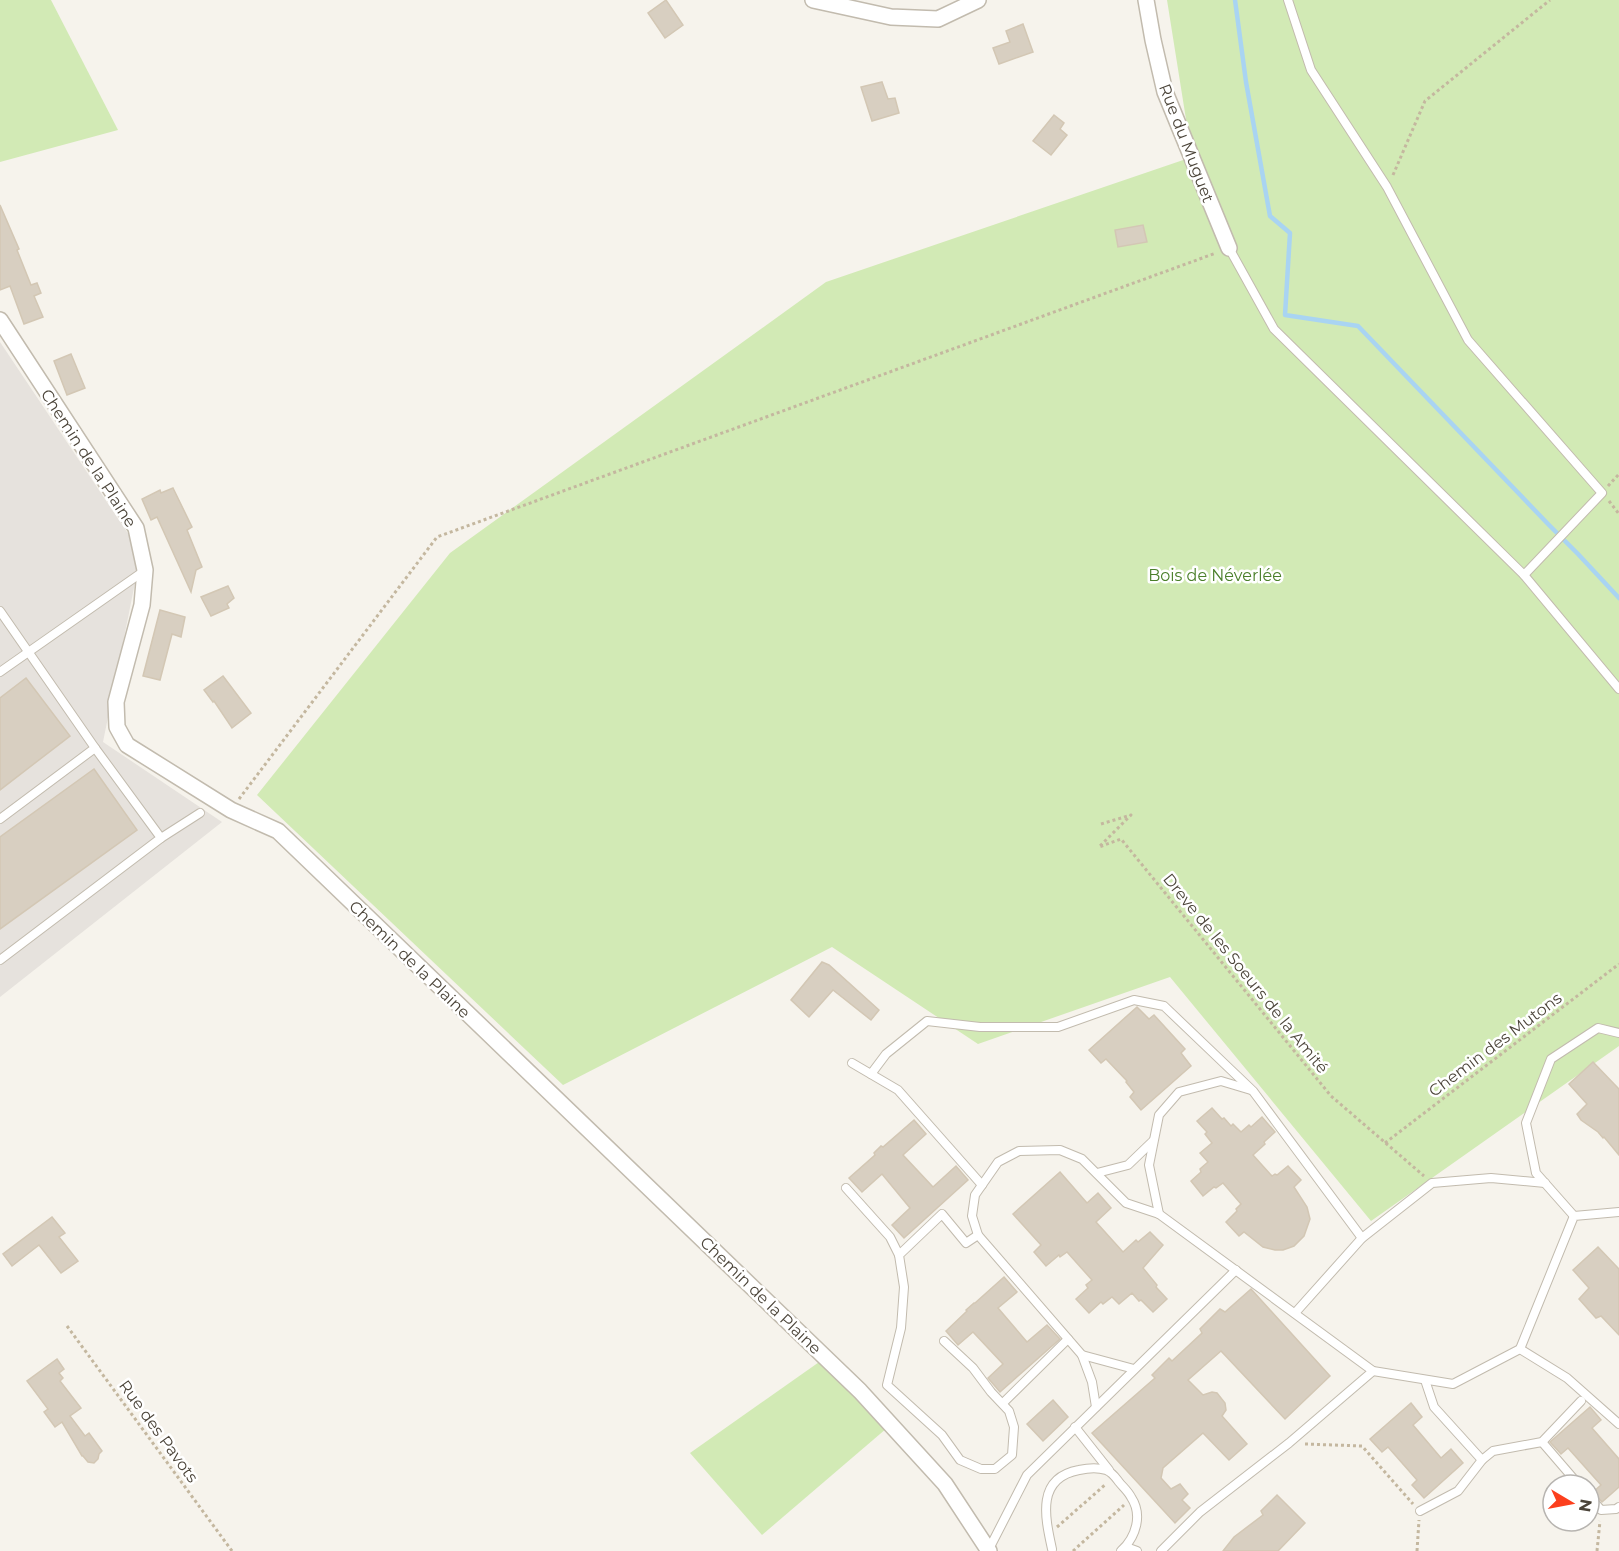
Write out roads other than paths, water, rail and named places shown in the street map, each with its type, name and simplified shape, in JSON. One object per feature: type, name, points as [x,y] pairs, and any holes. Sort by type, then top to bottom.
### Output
[{"type":"street","points":[[813,0],[891,17],[938,19],[978,0]]},
{"type":"street","name":"Rue du Muguet","points":[[1146,0],[1165,92],[1229,248]]},
{"type":"street","name":"Chemin de la Plaine","points":[[0,320],[136,528],[145,570],[142,605],[116,702],[117,727],[126,746],[231,810],[278,831],[860,1391],[945,1484],[989,1550]]},
{"type":"lane","points":[[1288,0],[1311,70],[1387,187],[1468,340],[1602,493],[1524,575]]},
{"type":"lane","points":[[1229,248],[1274,329],[1524,575],[1619,688]]},
{"type":"lane","points":[[0,672],[145,570]]},
{"type":"lane","points":[[0,611],[161,838]]},
{"type":"lane","points":[[0,819],[95,748]]},
{"type":"lane","points":[[0,960],[161,838],[200,813]]},
{"type":"lane","points":[[871,1074],[886,1054],[927,1022],[980,1027],[1058,1027],[1134,1000],[1164,1006],[1253,1091],[1362,1238]]},
{"type":"lane","points":[[1574,1216],[1536,1173],[1526,1123],[1551,1059],[1598,1028],[1619,1033]]},
{"type":"lane","points":[[852,1063],[898,1090],[982,1185]]},
{"type":"lane","points":[[1159,1214],[1149,1165],[1160,1115],[1179,1092],[1221,1081],[1253,1091]]},
{"type":"lane","points":[[1097,1173],[1128,1165],[1154,1140]]},
{"type":"lane","points":[[1095,1407],[1092,1382],[1082,1355],[978,1235],[972,1216],[975,1195],[998,1162],[1019,1151],[1060,1150],[1082,1159],[1126,1203],[1159,1214],[1373,1371],[1453,1384],[1520,1348],[1574,1216]]},
{"type":"lane","points":[[1295,1313],[1362,1238],[1432,1184],[1491,1178],[1545,1184]]},
{"type":"lane","points":[[846,1188],[890,1237],[899,1255],[904,1287],[901,1328],[887,1384],[942,1435],[960,1460],[974,1466],[995,1470],[1012,1455],[1014,1427],[1010,1411],[963,1358],[944,1341]]},
{"type":"lane","points":[[1574,1216],[1619,1212]]},
{"type":"lane","points":[[899,1255],[942,1214],[966,1244],[978,1235]]},
{"type":"lane","points":[[989,1550],[1028,1474],[1236,1270]]},
{"type":"lane","points":[[1003,1403],[1068,1339]]},
{"type":"lane","points":[[1520,1348],[1567,1378],[1619,1424]]},
{"type":"lane","points":[[1082,1355],[1134,1369]]},
{"type":"lane","points":[[1161,1551],[1200,1512],[1289,1443],[1373,1371]]},
{"type":"lane","points":[[1425,1380],[1434,1407],[1482,1460]]},
{"type":"lane","points":[[1420,1511],[1458,1491],[1482,1460],[1493,1451],[1542,1442],[1581,1401]]},
{"type":"lane","points":[[1075,1427],[1132,1497],[1138,1518],[1136,1532],[1124,1549],[1137,1551]]},
{"type":"lane","points":[[1542,1442],[1569,1473]]},
{"type":"lane","points":[[1052,1550],[1045,1512],[1052,1486],[1060,1477],[1069,1472],[1090,1467],[1111,1473]]},
{"type":"lane","points":[[1601,1510],[1619,1507]]},
{"type":"waterway","points":[[1235,0],[1246,82],[1270,216],[1290,233],[1285,315],[1358,326],[1619,598]]},
{"type":"park label","name":"Bois de Néverlée","points":[[1215,575]]}]
